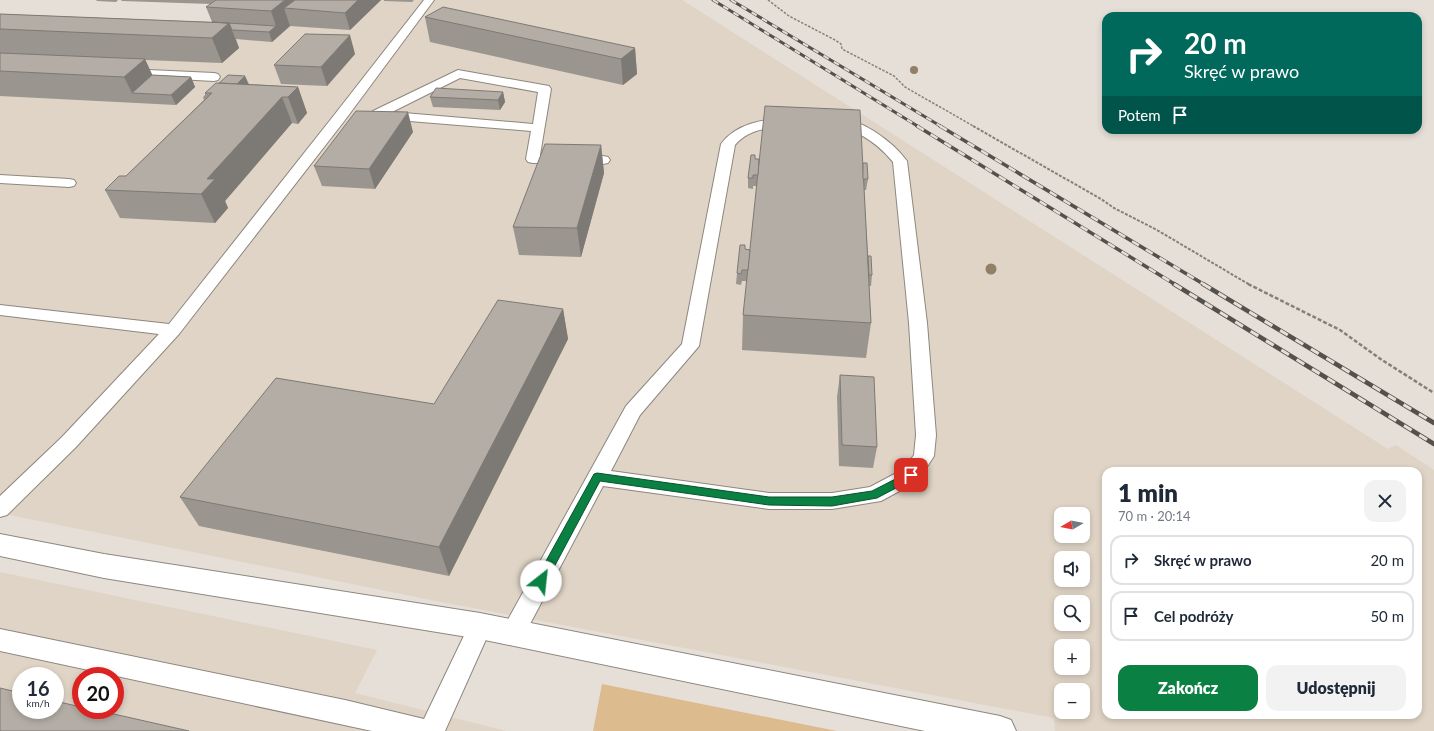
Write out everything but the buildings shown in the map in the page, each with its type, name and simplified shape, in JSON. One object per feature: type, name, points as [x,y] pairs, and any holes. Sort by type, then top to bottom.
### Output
[{"type":"street","points":[[0,545],[104,566],[480,626],[1000,731]]},
{"type":"lane","points":[[0,510],[69,442],[173,330],[340,117],[429,0]]},
{"type":"lane","points":[[119,72],[214,77]]},
{"type":"lane","points":[[538,128],[373,114],[458,74],[545,89],[533,159],[603,160]]},
{"type":"lane","points":[[340,117],[354,116]]},
{"type":"lane","points":[[513,633],[633,411],[690,346],[728,144],[735,136],[753,127],[768,123],[799,121]]},
{"type":"lane","points":[[597,477],[769,501],[832,501],[874,495],[911,475],[924,456],[926,435],[918,323],[900,161],[884,144],[862,130],[847,124],[822,121]]},
{"type":"lane","points":[[0,179],[69,183]]},
{"type":"lane","points":[[0,310],[173,330]]},
{"type":"lane","points":[[432,731],[480,626]]},
{"type":"lane","points":[[0,640],[345,712],[422,731]]},
{"type":"path","points":[[768,0],[789,16],[835,40],[841,44],[842,49],[894,76],[905,86],[1101,199],[1114,208],[1157,230],[1258,290],[1340,330],[1434,394]]},
{"type":"shaded area","points":[[252,0],[682,0],[1388,449],[1396,445],[1434,470],[1434,731],[1055,731],[1054,719],[1090,719],[1090,683],[1054,683],[1054,718],[436,601],[0,513],[0,32],[195,40]]},
{"type":"shaded area","points":[[0,572],[377,650],[355,693],[506,731],[0,731]]},
{"type":"shaded area","points":[[602,684],[837,731],[593,731]]},
{"type":"railway","points":[[713,0],[919,127]]},
{"type":"railway","points":[[731,0],[942,127]]},
{"type":"railway","points":[[917,126],[1176,285]]},
{"type":"railway","points":[[940,126],[1205,285]]},
{"type":"railway","points":[[1174,284],[1434,444]]},
{"type":"railway","points":[[1203,284],[1434,423]]},
{"type":"route","points":[[541,581],[597,477],[769,501],[832,501],[874,495],[911,475]]}]
